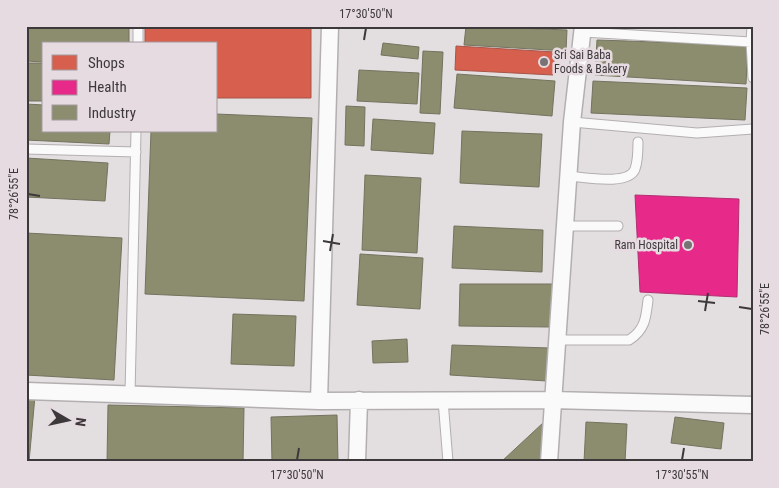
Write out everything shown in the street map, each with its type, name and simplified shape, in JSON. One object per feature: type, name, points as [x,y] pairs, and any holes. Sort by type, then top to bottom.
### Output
[{"type":"street","points":[[319,401],[330,26]]},
{"type":"street","points":[[549,462],[572,122],[583,29]]},
{"type":"street","points":[[26,391],[319,401],[552,400],[753,405]]},
{"type":"street","points":[[357,462],[359,400]]},
{"type":"lane","points":[[138,26],[138,42]]},
{"type":"lane","points":[[752,26],[753,78]]},
{"type":"lane","points":[[583,29],[751,42]]},
{"type":"lane","points":[[572,122],[697,132],[753,129]]},
{"type":"lane","points":[[130,394],[136,132]]},
{"type":"lane","points":[[568,176],[623,180],[631,176],[636,169],[638,142]]},
{"type":"lane","points":[[26,149],[136,152]]},
{"type":"lane","points":[[565,226],[618,226]]},
{"type":"lane","points":[[556,340],[629,340],[638,335],[644,326],[648,300]]},
{"type":"lane","points":[[443,400],[448,462]]},
{"type":"building: Shops","points":[[145,26],[311,26],[311,98],[218,98],[218,42],[145,42]]},
{"type":"building: Shops","points":[[456,46],[555,52],[553,75],[455,70]]},
{"type":"building: Health","name":"Ram Hospital","points":[[635,195],[739,199],[737,297],[640,292]]},
{"type":"building: Industry","points":[[26,26],[129,26],[129,42],[42,42],[42,62],[26,61]]},
{"type":"building: Industry","points":[[466,26],[567,30],[566,51],[464,45]]},
{"type":"building: Industry","points":[[597,40],[748,45],[746,84],[595,75]]},
{"type":"building: Industry","points":[[383,43],[419,47],[418,59],[381,55]]},
{"type":"building: Industry","points":[[423,51],[443,52],[440,114],[420,113]]},
{"type":"building: Industry","points":[[26,63],[42,63],[42,101],[26,101]]},
{"type":"building: Industry","points":[[359,70],[419,73],[417,104],[357,101]]},
{"type":"building: Industry","points":[[457,74],[555,81],[552,116],[454,108]]},
{"type":"building: Industry","points":[[593,81],[747,88],[745,120],[591,113]]},
{"type":"building: Industry","points":[[26,104],[42,105],[42,132],[110,132],[109,144],[26,140]]},
{"type":"building: Industry","points":[[346,106],[365,107],[364,146],[345,145]]},
{"type":"building: Industry","points":[[218,114],[312,118],[304,301],[145,294],[151,132],[218,132]]},
{"type":"building: Industry","points":[[373,119],[435,123],[433,154],[371,150]]},
{"type":"building: Industry","points":[[462,131],[542,134],[539,187],[460,183]]},
{"type":"building: Industry","points":[[26,158],[108,163],[105,201],[26,197]]},
{"type":"building: Industry","points":[[365,175],[421,178],[417,253],[362,250]]},
{"type":"building: Industry","points":[[454,226],[543,230],[542,272],[452,268]]},
{"type":"building: Industry","points":[[26,233],[122,238],[114,380],[26,375]]},
{"type":"building: Industry","points":[[360,254],[423,258],[420,309],[357,305]]},
{"type":"building: Industry","points":[[460,284],[553,284],[550,327],[459,326]]},
{"type":"building: Industry","points":[[233,314],[296,316],[294,366],[231,364]]},
{"type":"building: Industry","points":[[407,339],[408,362],[373,363],[372,341]]},
{"type":"building: Industry","points":[[452,345],[550,348],[547,381],[450,375]]},
{"type":"building: Industry","points":[[26,396],[35,396],[29,462],[26,462]]},
{"type":"building: Industry","points":[[108,405],[244,408],[243,462],[107,462]]},
{"type":"building: Industry","points":[[337,415],[338,462],[272,462],[271,417]]},
{"type":"building: Industry","points":[[675,417],[724,423],[721,449],[671,443]]},
{"type":"building: Industry","points":[[544,422],[544,462],[501,462]]},
{"type":"building: Industry","points":[[586,422],[627,424],[625,462],[584,462]]},
{"type":"place","name":"Sri Sai Baba Foods & Bakery","points":[[544,62]]},
{"type":"place","name":"Ram Hospital","points":[[688,245]]}]
